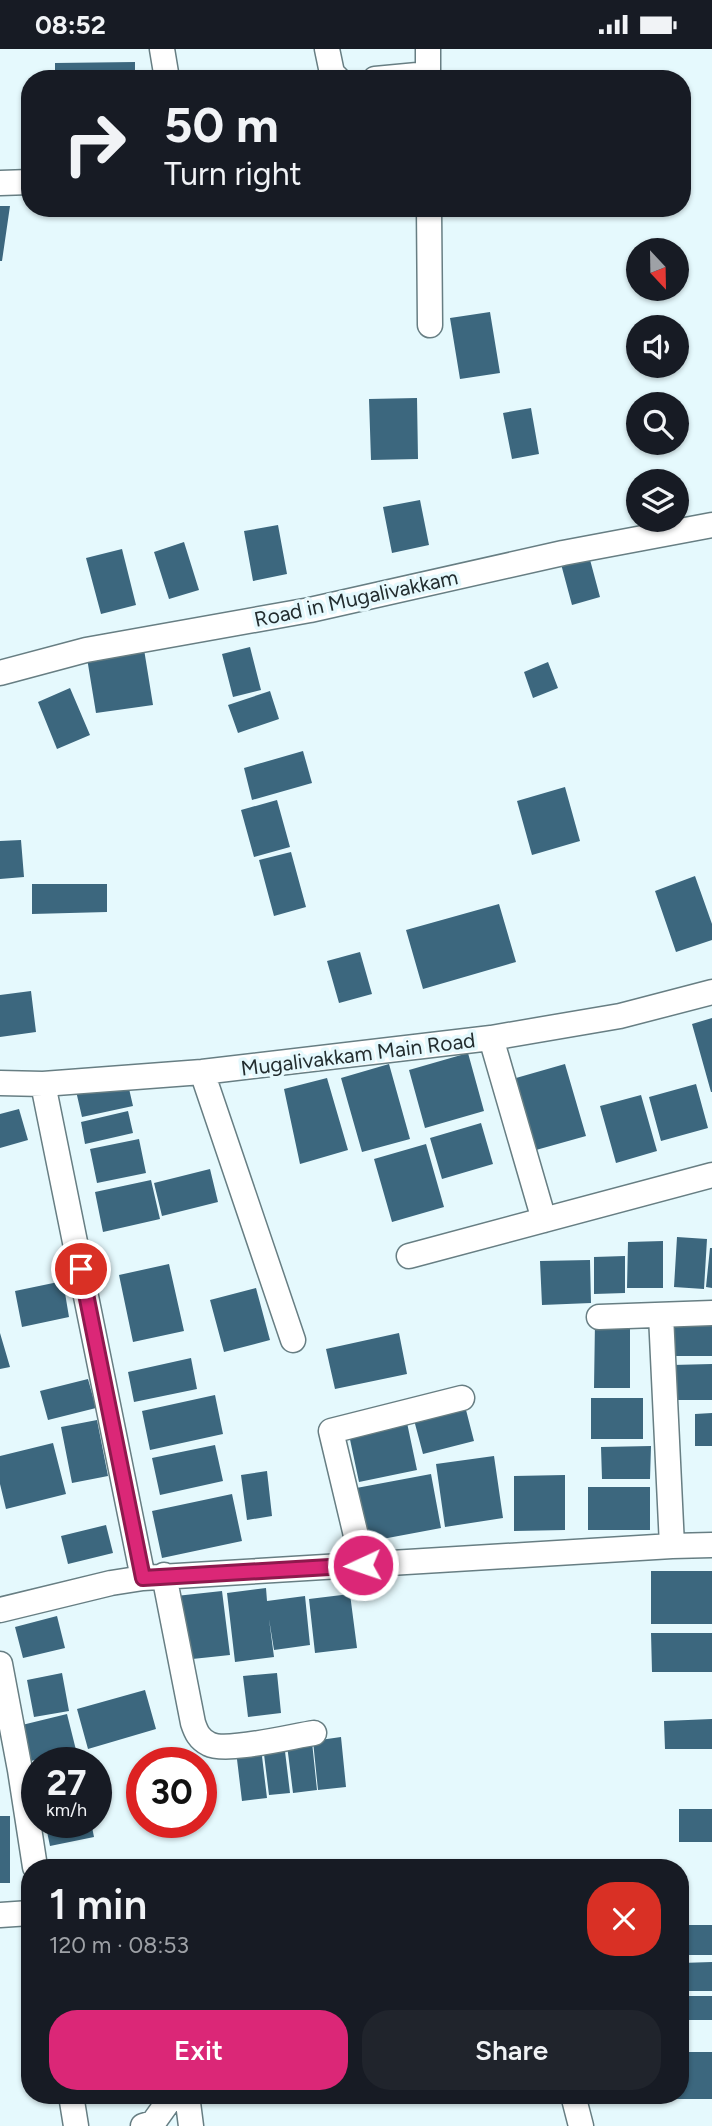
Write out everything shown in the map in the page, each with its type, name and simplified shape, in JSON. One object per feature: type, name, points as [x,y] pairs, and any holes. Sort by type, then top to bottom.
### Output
[{"type":"street","points":[[162,49],[166,70]]},
{"type":"street","points":[[327,49],[331,70]]},
{"type":"street","points":[[428,49],[428,70]]},
{"type":"street","points":[[0,183],[21,183]]},
{"type":"street","points":[[429,217],[430,325]]},
{"type":"street","name":"Road in Mugalivakkam","points":[[0,673],[86,650],[310,610],[550,556],[712,525]]},
{"type":"street","name":"Mugalivakkam Main Road","points":[[0,1083],[43,1084],[202,1072],[491,1038],[620,1016],[712,992]]},
{"type":"street","points":[[491,1038],[544,1220]]},
{"type":"street","points":[[202,1072],[293,1341]]},
{"type":"street","points":[[43,1084],[154,1576],[198,1735],[210,1745],[225,1748],[314,1733]]},
{"type":"street","points":[[409,1256],[712,1175]]},
{"type":"street","points":[[599,1317],[712,1313]]},
{"type":"street","points":[[661,1315],[672,1545]]},
{"type":"street","points":[[363,1565],[331,1431],[462,1398]]},
{"type":"street","points":[[0,1610],[111,1583],[154,1576],[672,1545],[712,1545]]},
{"type":"street","points":[[0,1664],[34,1859]]},
{"type":"street","points":[[0,1915],[21,1914]]},
{"type":"street","points":[[72,2104],[76,2126]]},
{"type":"street","points":[[143,2126],[153,2123],[167,2104]]},
{"type":"street","points":[[188,2104],[191,2126]]},
{"type":"street","points":[[575,2104],[581,2126]]},
{"type":"building","points":[[135,62],[135,70],[55,70],[55,63]]},
{"type":"building","points":[[0,206],[10,206],[2,261],[0,261]]},
{"type":"building","points":[[490,312],[500,373],[460,379],[450,318]]},
{"type":"building","points":[[417,398],[418,459],[371,460],[369,399]]},
{"type":"building","points":[[531,408],[539,454],[512,459],[503,413]]},
{"type":"building","points":[[420,500],[429,545],[392,553],[383,507]]},
{"type":"building","points":[[278,525],[287,574],[253,581],[244,531]]},
{"type":"building","points":[[184,542],[199,590],[169,599],[154,552]]},
{"type":"building","points":[[122,549],[136,605],[101,614],[86,558]]},
{"type":"building","points":[[589,556],[600,597],[572,605],[561,564]]},
{"type":"building","points":[[143,643],[153,705],[96,713],[86,652]]},
{"type":"building","points":[[250,647],[261,690],[233,697],[222,654]]},
{"type":"building","points":[[548,662],[558,688],[533,698],[524,672]]},
{"type":"building","points":[[70,688],[90,735],[57,749],[38,702]]},
{"type":"building","points":[[270,691],[279,719],[238,733],[228,705]]},
{"type":"building","points":[[303,751],[312,783],[252,800],[244,768]]},
{"type":"building","points":[[565,787],[580,841],[532,855],[517,801]]},
{"type":"building","points":[[277,800],[290,847],[254,857],[241,810]]},
{"type":"building","points":[[21,840],[24,877],[0,879],[0,841]]},
{"type":"building","points":[[291,852],[306,907],[274,916],[259,860]]},
{"type":"building","points":[[695,876],[712,924],[712,940],[676,952],[655,891]]},
{"type":"building","points":[[32,884],[107,884],[107,912],[32,914]]},
{"type":"building","points":[[499,904],[516,962],[423,989],[406,930]]},
{"type":"building","points":[[360,952],[372,994],[339,1003],[327,961]]},
{"type":"building","points":[[31,991],[36,1032],[0,1037],[0,995]]},
{"type":"building","points":[[712,1018],[712,1092],[711,1092],[692,1024]]},
{"type":"building","points":[[468,1053],[484,1111],[425,1128],[409,1070]]},
{"type":"building","points":[[389,1064],[410,1139],[362,1152],[341,1078]]},
{"type":"building","points":[[565,1064],[586,1136],[536,1150],[516,1078]]},
{"type":"building","points":[[327,1078],[348,1150],[300,1164],[284,1089]]},
{"type":"building","points":[[127,1080],[133,1106],[82,1117],[76,1091]]},
{"type":"building","points":[[696,1084],[708,1128],[661,1141],[649,1097]]},
{"type":"building","points":[[641,1095],[657,1151],[616,1163],[600,1106]]},
{"type":"building","points":[[19,1109],[28,1140],[0,1148],[0,1114]]},
{"type":"building","points":[[128,1111],[133,1133],[85,1144],[81,1122]]},
{"type":"building","points":[[481,1123],[493,1164],[442,1179],[430,1138]]},
{"type":"building","points":[[139,1139],[146,1173],[97,1183],[90,1149]]},
{"type":"building","points":[[426,1144],[444,1207],[392,1222],[374,1159]]},
{"type":"building","points":[[210,1169],[218,1202],[162,1216],[154,1183]]},
{"type":"building","points":[[151,1180],[160,1219],[103,1232],[95,1192]]},
{"type":"building","points":[[677,1237],[707,1239],[704,1289],[674,1287]]},
{"type":"building","points":[[663,1241],[663,1288],[627,1288],[628,1242]]},
{"type":"building","points":[[712,1248],[712,1288],[706,1287]]},
{"type":"building","points":[[625,1256],[625,1293],[594,1294],[594,1257]]},
{"type":"building","points":[[590,1260],[591,1303],[542,1305],[540,1261]]},
{"type":"building","points":[[169,1264],[184,1331],[133,1342],[119,1275]]},
{"type":"building","points":[[63,1281],[69,1317],[22,1327],[15,1291]]},
{"type":"building","points":[[256,1288],[270,1340],[224,1352],[210,1300]]},
{"type":"building","points":[[595,1321],[630,1321],[630,1388],[594,1388]]},
{"type":"building","points":[[672,1325],[712,1325],[712,1356],[673,1356]]},
{"type":"building","points":[[0,1333],[10,1367],[0,1369]]},
{"type":"building","points":[[399,1333],[407,1374],[335,1389],[326,1349]]},
{"type":"building","points":[[191,1358],[197,1389],[134,1402],[128,1372]]},
{"type":"building","points":[[712,1364],[712,1400],[672,1400],[672,1365]]},
{"type":"building","points":[[88,1379],[96,1408],[48,1420],[40,1391]]},
{"type":"building","points":[[215,1395],[223,1434],[150,1450],[142,1411]]},
{"type":"building","points":[[591,1398],[643,1398],[643,1439],[591,1439]]},
{"type":"building","points":[[465,1406],[474,1441],[423,1454],[414,1420]]},
{"type":"building","points":[[712,1413],[712,1446],[695,1446],[695,1414]]},
{"type":"building","points":[[406,1418],[417,1470],[359,1482],[348,1430]]},
{"type":"building","points":[[97,1420],[108,1476],[72,1483],[61,1427]]},
{"type":"building","points":[[53,1443],[66,1494],[6,1509],[0,1484],[0,1456]]},
{"type":"building","points":[[215,1445],[223,1481],[160,1495],[152,1458]]},
{"type":"building","points":[[651,1446],[650,1479],[602,1479],[601,1447]]},
{"type":"building","points":[[494,1456],[503,1518],[445,1527],[436,1464]]},
{"type":"building","points":[[267,1471],[272,1516],[247,1520],[241,1475]]},
{"type":"building","points":[[431,1474],[441,1528],[361,1543],[351,1489]]},
{"type":"building","points":[[565,1475],[565,1530],[514,1531],[514,1476]]},
{"type":"building","points":[[588,1487],[650,1487],[650,1530],[588,1530]]},
{"type":"building","points":[[232,1494],[242,1541],[162,1558],[152,1511]]},
{"type":"building","points":[[106,1525],[113,1553],[68,1564],[61,1536]]},
{"type":"building","points":[[651,1571],[712,1571],[712,1624],[651,1624]]},
{"type":"building","points":[[266,1588],[267,1601],[305,1596],[310,1645],[274,1650],[269,1619],[274,1657],[235,1662],[227,1593]]},
{"type":"building","points":[[222,1591],[230,1655],[183,1660],[176,1596]]},
{"type":"building","points":[[350,1594],[357,1648],[315,1653],[309,1599]]},
{"type":"building","points":[[57,1616],[65,1648],[23,1658],[15,1627]]},
{"type":"building","points":[[651,1633],[712,1633],[712,1672],[652,1672]]},
{"type":"building","points":[[62,1673],[69,1711],[34,1717],[27,1680]]},
{"type":"building","points":[[277,1673],[281,1713],[248,1717],[243,1676]]},
{"type":"building","points":[[145,1690],[156,1729],[87,1747],[77,1709]]},
{"type":"building","points":[[67,1714],[75,1747],[28,1747],[22,1725]]},
{"type":"building","points":[[712,1719],[712,1749],[665,1749],[664,1721]]},
{"type":"building","points":[[341,1737],[346,1787],[318,1790],[313,1741]]},
{"type":"building","points":[[312,1742],[317,1790],[293,1793],[287,1745]]},
{"type":"building","points":[[284,1743],[290,1793],[269,1795],[263,1746]]},
{"type":"building","points":[[261,1748],[267,1798],[242,1801],[236,1751]]},
{"type":"building","points":[[679,1809],[712,1809],[712,1842],[679,1842]]},
{"type":"building","points":[[0,1816],[10,1816],[10,1883],[0,1883]]},
{"type":"building","points":[[48,1838],[89,1838],[50,1846]]},
{"type":"building","points":[[689,1925],[712,1925],[712,1955],[689,1955]]},
{"type":"building","points":[[712,1962],[712,1991],[689,1991],[689,1963]]},
{"type":"building","points":[[689,1996],[712,1996],[712,2020],[689,2020]]},
{"type":"building","points":[[689,2052],[712,2052],[712,2099],[689,2099]]},
{"type":"route","points":[[81,1269],[143,1578],[363,1565]]}]
